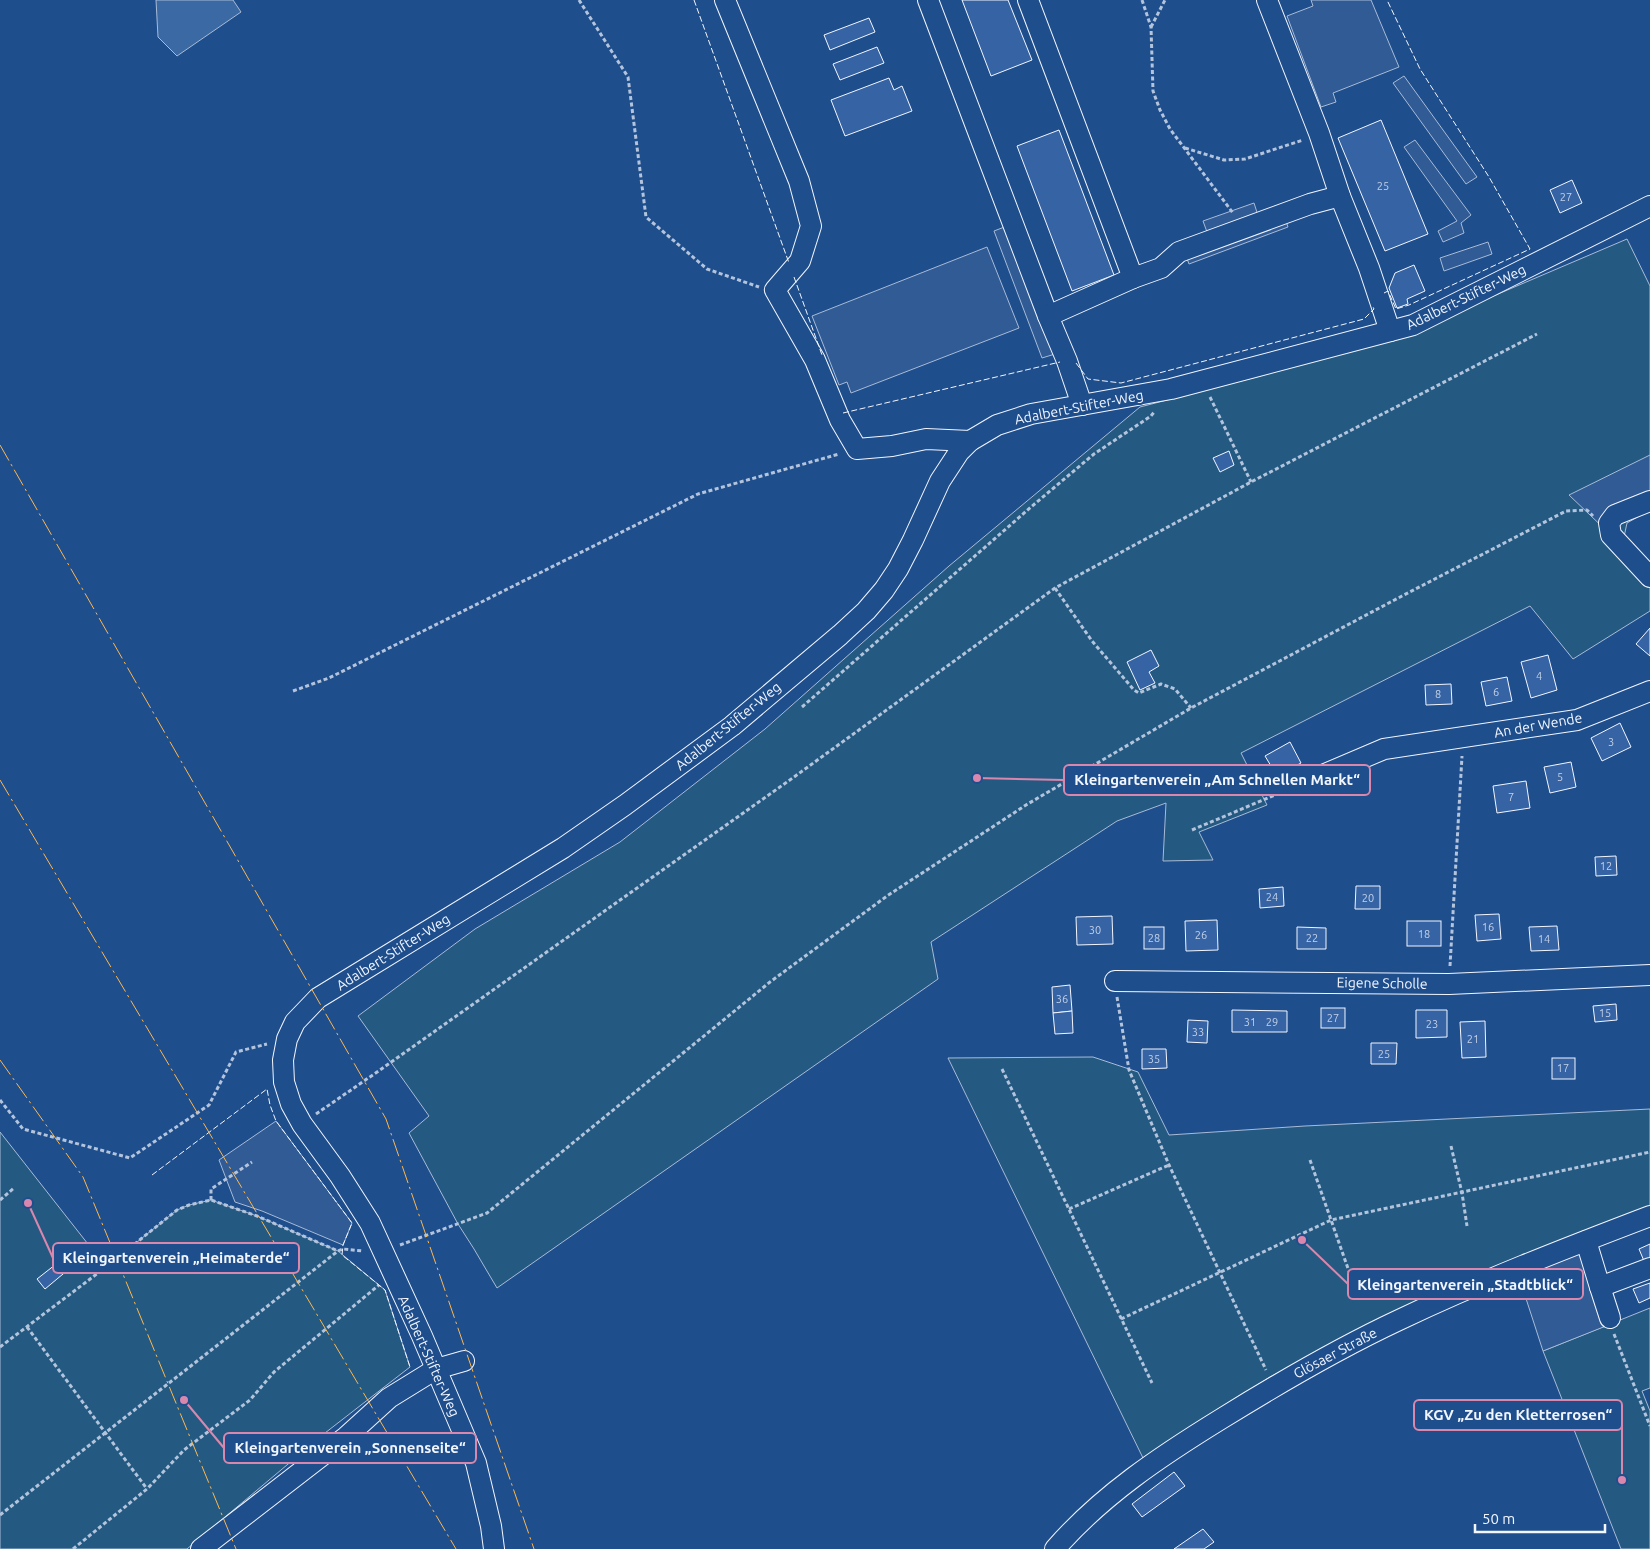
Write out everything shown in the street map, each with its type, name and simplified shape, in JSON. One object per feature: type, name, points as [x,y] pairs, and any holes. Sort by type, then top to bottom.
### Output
[{"type":"street","points":[[724,0],[800,181],[811,226],[800,261],[775,290],[815,360],[840,420],[857,448],[892,446],[926,439],[970,441]]},
{"type":"street","points":[[928,0],[1082,406]]},
{"type":"street","points":[[1028,0],[1133,278]]},
{"type":"street","points":[[1267,0],[1369,268],[1390,331]]},
{"type":"street","points":[[1048,316],[1133,278],[1161,268],[1179,252],[1243,227],[1310,204],[1340,196]]},
{"type":"street","name":"Adalbert-Stifter-Weg","points":[[494,1549],[491,1526],[476,1463],[393,1273],[377,1251],[370,1223],[302,1124],[291,1104],[284,1082],[283,1060],[287,1039],[295,1022],[318,998],[563,848],[625,805],[732,726],[840,635],[884,590],[898,569],[913,540],[940,481],[959,452],[970,441],[997,425],[1031,414],[1171,389],[1413,325],[1650,206]]},
{"type":"street","points":[[1650,501],[1615,515],[1609,523],[1611,535],[1650,577]]},
{"type":"street","name":"An der Wende","points":[[1318,777],[1384,749],[1577,720],[1650,691]]},
{"type":"street","name":"Eigene Scholle","points":[[1115,981],[1449,984],[1650,975]]},
{"type":"street","name":"Glösaer Straße","points":[[1055,1549],[1065,1537],[1111,1494],[1170,1451],[1277,1384],[1399,1320],[1511,1270],[1650,1216]]},
{"type":"street","points":[[1586,1240],[1610,1318]]},
{"type":"street","points":[[1600,1288],[1650,1268]]},
{"type":"street","points":[[201,1549],[346,1437],[389,1398],[436,1369],[464,1361]]},
{"type":"path","points":[[579,0],[628,77],[646,217],[707,269],[758,287],[775,290]]},
{"type":"path","points":[[1142,0],[1151,27],[1153,91],[1160,110],[1170,129],[1243,227]]},
{"type":"path","points":[[1151,27],[1165,0]]},
{"type":"path","points":[[1184,147],[1224,160],[1245,158],[1298,143],[1318,133]]},
{"type":"path","points":[[302,1124],[762,800],[1055,588],[1251,482],[1537,334]]},
{"type":"path","points":[[802,707],[1094,454],[1151,416],[1171,389]]},
{"type":"path","points":[[1210,396],[1251,482]]},
{"type":"path","points":[[293,691],[328,678],[698,494],[857,448]]},
{"type":"path","points":[[0,1515],[338,1251],[343,1249],[377,1251],[487,1213],[770,982],[880,902],[1026,805],[1191,708],[1566,511],[1587,510],[1611,535]]},
{"type":"path","points":[[1055,588],[1092,641],[1134,690],[1139,692],[1161,684],[1175,689],[1191,708]]},
{"type":"path","points":[[1449,984],[1463,737]]},
{"type":"path","points":[[1192,830],[1318,777]]},
{"type":"path","points":[[1115,981],[1129,1070],[1169,1165],[1270,1377],[1277,1384]]},
{"type":"path","points":[[0,1100],[22,1129],[130,1158],[209,1105],[236,1052],[287,1039]]},
{"type":"path","points":[[1002,1069],[1152,1383]]},
{"type":"path","points":[[1451,1146],[1462,1193],[1467,1226]]},
{"type":"path","points":[[1121,1319],[1331,1220],[1650,1152]]},
{"type":"path","points":[[1310,1160],[1358,1297]]},
{"type":"path","points":[[211,1200],[211,1189],[252,1162]]},
{"type":"path","points":[[1069,1209],[1169,1165]]},
{"type":"path","points":[[0,1200],[14,1188]]},
{"type":"path","points":[[0,1347],[106,1267],[177,1210],[189,1205],[211,1200],[257,1216],[338,1251]]},
{"type":"path","points":[[73,1549],[147,1489],[184,1450],[250,1400],[274,1372],[393,1273]]},
{"type":"path","points":[[1610,1318],[1613,1332],[1650,1426]]},
{"type":"path","points":[[27,1326],[147,1489]]},
{"type":"shaded area","points":[[156,0],[233,0],[241,12],[177,56],[158,37]]},
{"type":"shaded area","points":[[1311,0],[1371,0],[1399,67],[1333,93],[1336,102],[1321,107],[1287,16],[1313,6]]},
{"type":"shaded area","points":[[1404,76],[1477,177],[1466,184],[1393,83]]},
{"type":"shaded area","points":[[1415,140],[1471,215],[1461,223],[1464,233],[1443,242],[1438,231],[1457,221],[1404,147]]},
{"type":"shaded area","points":[[1254,203],[1261,225],[1284,216],[1288,227],[1189,264],[1185,253],[1211,243],[1203,221]]},
{"type":"shaded area","points":[[1007,226],[1055,354],[1042,358],[994,231]]},
{"type":"shaded area","points":[[1627,239],[1650,286],[1650,510],[1627,523],[1624,537],[1650,571],[1650,611],[1573,659],[1530,606],[1241,753],[1267,805],[1199,832],[1213,860],[1163,861],[1166,803],[1117,821],[931,942],[938,979],[497,1288],[458,1224],[409,1133],[429,1116],[358,1016],[475,929],[620,842],[765,729],[949,566],[1140,407],[1260,376],[1402,335]]},
{"type":"shaded area","points":[[1488,242],[1492,254],[1444,271],[1440,258]]},
{"type":"shaded area","points":[[987,247],[1019,328],[851,393],[847,382],[839,385],[812,316]]},
{"type":"shaded area","points":[[1650,455],[1650,501],[1615,515],[1611,535],[1569,495]]},
{"type":"shaded area","points":[[1093,1057],[1138,1072],[1169,1135],[1305,1126],[1650,1109],[1650,1208],[1403,1310],[1270,1377],[1143,1458],[948,1058]]},
{"type":"shaded area","points":[[276,1121],[352,1223],[343,1245],[262,1211],[235,1202],[219,1160]]},
{"type":"shaded area","points":[[0,1132],[106,1267],[177,1210],[211,1200],[257,1216],[338,1251],[385,1290],[410,1367],[325,1433],[187,1549],[0,1549]]},
{"type":"shaded area","points":[[1584,1251],[1611,1324],[1543,1351],[1519,1277]]},
{"type":"shaded area","points":[[1650,1308],[1650,1388],[1642,1391],[1650,1411],[1650,1549],[1621,1549],[1543,1351]]},
{"type":"building","points":[[962,0],[1008,0],[1032,60],[991,76]]},
{"type":"building","points":[[869,18],[875,32],[830,50],[824,35]]},
{"type":"building","points":[[877,47],[884,63],[840,80],[833,64]]},
{"type":"building","points":[[889,78],[894,90],[902,86],[912,111],[845,136],[831,100]]},
{"type":"building","points":[[1381,120],[1428,234],[1385,251],[1338,138]]},
{"type":"building","points":[[1059,130],[1114,275],[1072,291],[1017,146]]},
{"type":"building","points":[[1572,180],[1582,203],[1560,213],[1550,190]]},
{"type":"building","points":[[1414,265],[1425,291],[1407,299],[1408,304],[1397,308],[1389,288],[1395,273]]},
{"type":"building","points":[[1229,451],[1234,465],[1220,472],[1213,458]]},
{"type":"building","points":[[1650,628],[1650,656],[1636,644]]},
{"type":"building","points":[[1151,650],[1159,666],[1149,672],[1155,683],[1140,690],[1127,662]]},
{"type":"building","points":[[1548,655],[1557,690],[1531,698],[1521,662]]},
{"type":"building","points":[[1507,677],[1512,701],[1486,706],[1481,682]]},
{"type":"building","points":[[1451,684],[1452,704],[1426,705],[1425,685]]},
{"type":"building","points":[[1620,723],[1631,747],[1602,761],[1591,738]]},
{"type":"building","points":[[1290,742],[1301,763],[1277,776],[1265,756]]},
{"type":"building","points":[[1571,762],[1576,787],[1550,793],[1544,767]]},
{"type":"building","points":[[1526,781],[1530,808],[1497,813],[1493,786]]},
{"type":"building","points":[[1616,856],[1617,875],[1596,876],[1595,857]]},
{"type":"building","points":[[1356,886],[1380,886],[1380,909],[1355,909]]},
{"type":"building","points":[[1283,887],[1284,906],[1260,908],[1259,889]]},
{"type":"building","points":[[1499,914],[1501,939],[1477,941],[1475,915]]},
{"type":"building","points":[[1112,916],[1113,944],[1077,945],[1076,917]]},
{"type":"building","points":[[1217,920],[1218,950],[1186,951],[1185,921]]},
{"type":"building","points":[[1407,921],[1441,921],[1441,946],[1407,946]]},
{"type":"building","points":[[1557,926],[1559,950],[1531,951],[1529,927]]},
{"type":"building","points":[[1144,927],[1164,927],[1164,949],[1144,949]]},
{"type":"building","points":[[1297,927],[1326,928],[1326,949],[1297,949]]},
{"type":"building","points":[[1070,985],[1072,1011],[1053,1013],[1052,987]]},
{"type":"building","points":[[1616,1004],[1617,1020],[1595,1022],[1593,1006]]},
{"type":"building","points":[[1321,1008],[1345,1008],[1345,1028],[1321,1028]]},
{"type":"building","points":[[1232,1010],[1287,1011],[1287,1032],[1232,1032]]},
{"type":"building","points":[[1416,1010],[1447,1010],[1447,1037],[1416,1038]]},
{"type":"building","points":[[1072,1011],[1073,1033],[1055,1034],[1053,1013]]},
{"type":"building","points":[[1188,1020],[1208,1021],[1207,1043],[1187,1042]]},
{"type":"building","points":[[1485,1021],[1486,1057],[1462,1058],[1460,1022]]},
{"type":"building","points":[[1371,1043],[1397,1043],[1396,1064],[1371,1064]]},
{"type":"building","points":[[1142,1049],[1166,1049],[1167,1068],[1142,1069]]},
{"type":"building","points":[[1552,1058],[1575,1058],[1575,1079],[1552,1079]]},
{"type":"building","points":[[1650,1244],[1650,1258],[1644,1261],[1639,1249]]},
{"type":"building","points":[[74,1250],[81,1259],[45,1289],[37,1279]]},
{"type":"building","points":[[1650,1283],[1650,1298],[1639,1303],[1633,1289]]},
{"type":"building","points":[[1174,1472],[1185,1486],[1142,1517],[1132,1504]]},
{"type":"building","points":[[1203,1529],[1214,1542],[1204,1549],[1174,1549]]},
{"type":"fence","points":[[694,0],[789,263]]},
{"type":"fence","points":[[1384,293],[1388,291],[1396,309],[1409,305],[1530,249],[1489,177],[1420,69],[1387,0]]},
{"type":"fence","points":[[794,277],[822,355]]},
{"type":"fence","points":[[1076,363],[1088,379],[1121,383],[1364,319],[1374,309],[1373,307]]},
{"type":"fence","points":[[843,413],[1060,362]]},
{"type":"fence","points":[[152,1175],[267,1089],[276,1121],[352,1223],[343,1245],[342,1255],[385,1290],[410,1367]]},
{"type":"power","points":[[0,445],[386,1119],[534,1549]]},
{"type":"power","points":[[0,780],[456,1549]]},
{"type":"power","points":[[0,1060],[83,1177],[236,1549]]},
{"type":"place","name":"Kleingartenverein „Am Schnellen Markt“","points":[[977,778]]},
{"type":"place","name":"Kleingartenverein „Heimaterde“","points":[[28,1203]]},
{"type":"place","name":"Kleingartenverein „Stadtblick“","points":[[1302,1240]]},
{"type":"place","name":"Kleingartenverein „Sonnenseite“","points":[[184,1400]]},
{"type":"place","name":"KGV „Zu den Kletterrosen“","points":[[1622,1480]]}]
